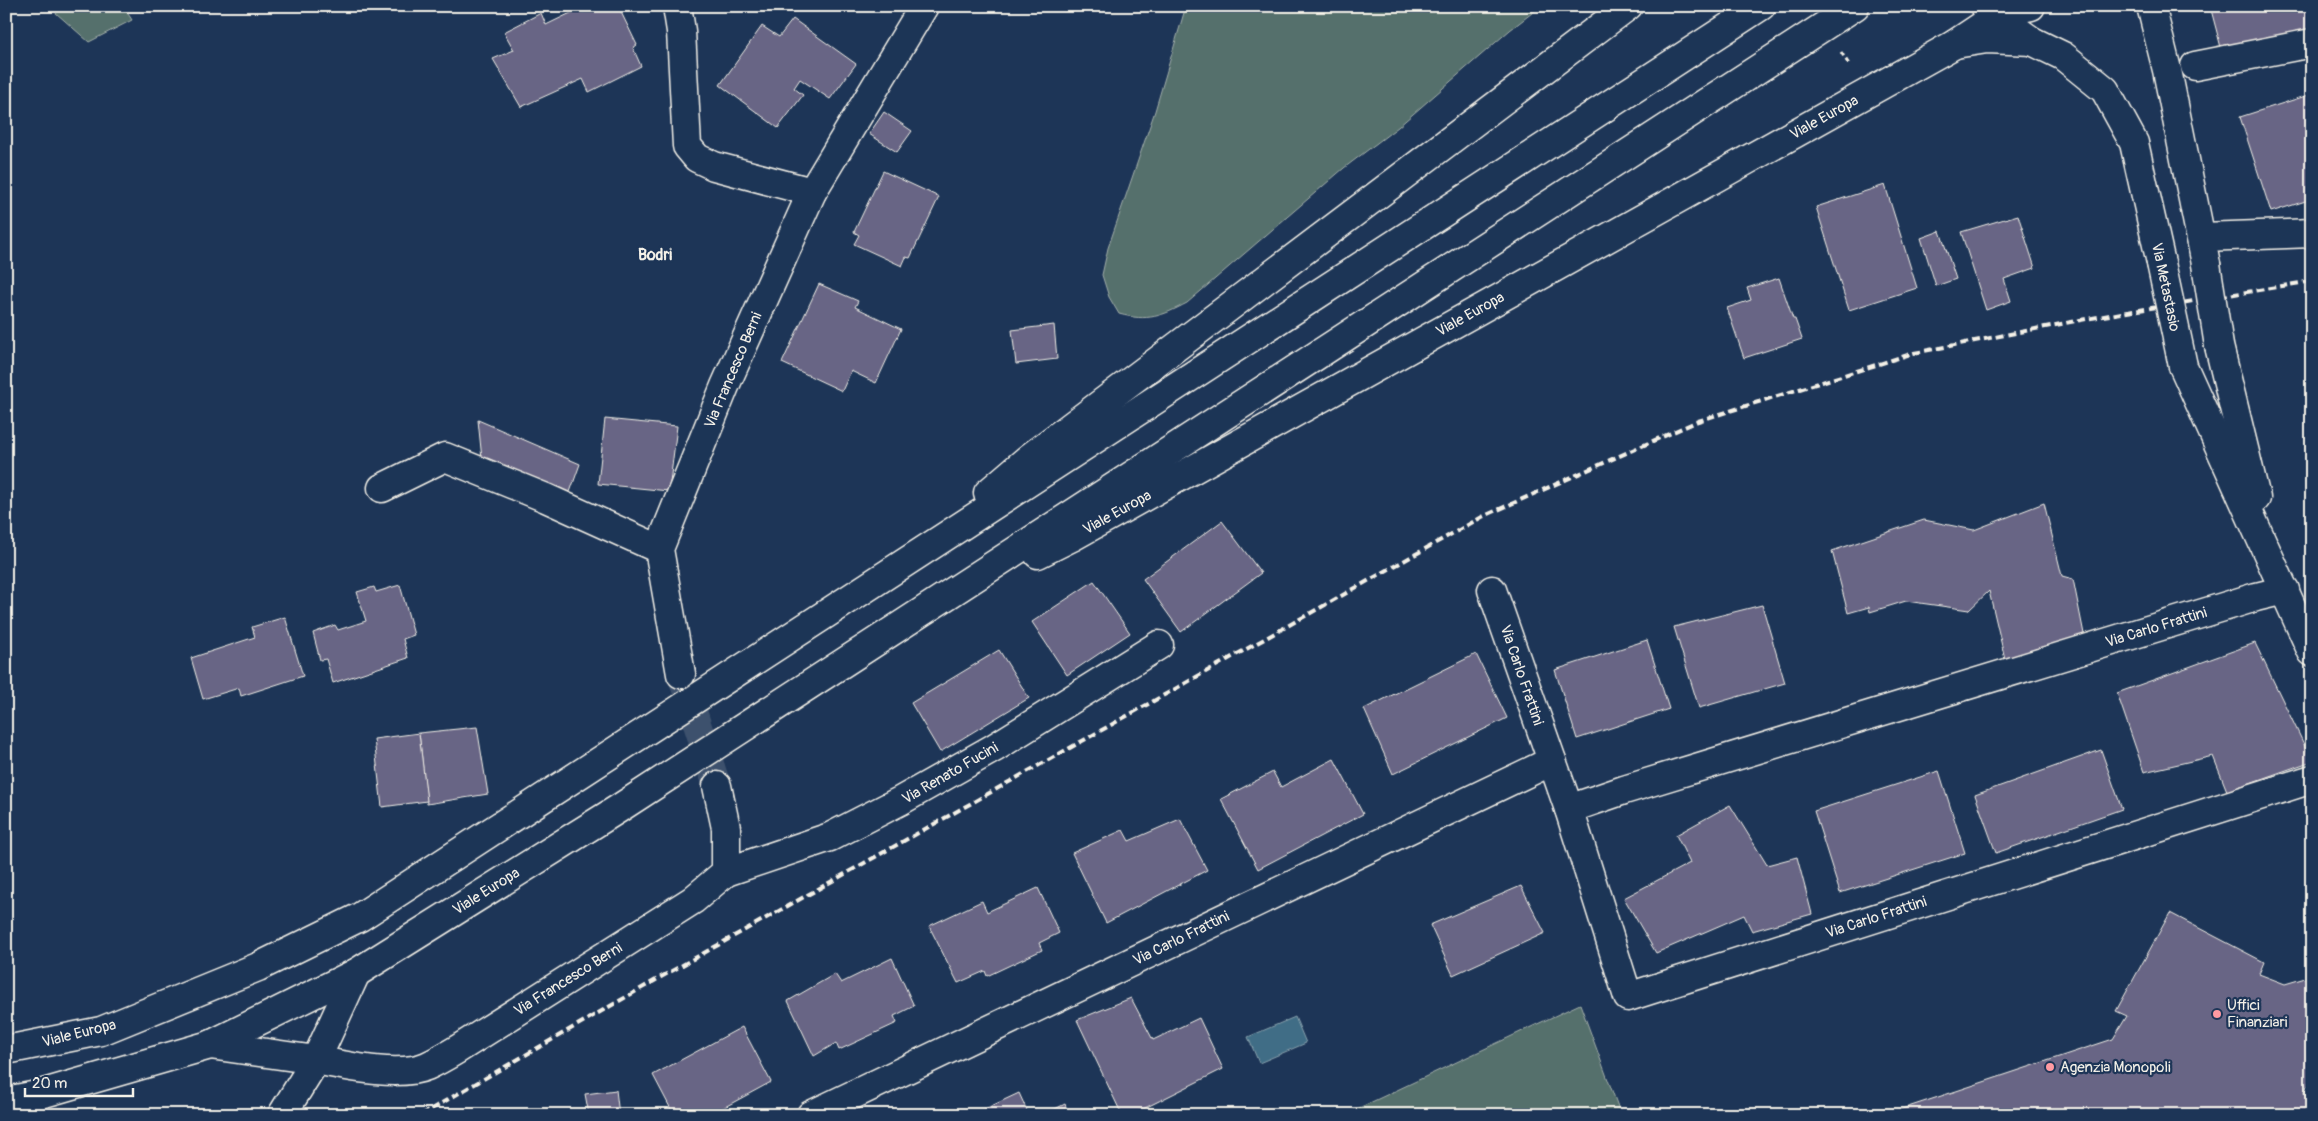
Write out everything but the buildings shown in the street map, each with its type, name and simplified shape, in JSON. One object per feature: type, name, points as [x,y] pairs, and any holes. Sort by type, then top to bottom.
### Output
[{"type":"street","points":[[677,6],[681,31],[687,146],[697,158],[714,166],[812,192]]},
{"type":"street","name":"Via Francesco Berni","points":[[659,549],[725,386],[812,192],[924,6]]},
{"type":"street","name":"Viale Europa","points":[[897,570],[1029,458],[1628,6]]},
{"type":"street","name":"Viale Europa","points":[[6,1050],[101,1031],[258,967],[360,917],[897,570],[1761,6]]},
{"type":"street","name":"Viale Europa","points":[[6,1100],[37,1094],[210,1045],[356,973],[618,809],[1855,6]]},
{"type":"street","points":[[1990,9],[2031,6]]},
{"type":"street","name":"Via Metastasio","points":[[2151,6],[2167,70],[2202,237],[2219,346],[2272,562]]},
{"type":"street","name":"Viale Europa","points":[[930,606],[1072,537],[1955,44],[1990,9]]},
{"type":"street","name":"Via Metastasio","points":[[1990,9],[2032,41],[2063,56],[2105,90],[2134,143],[2183,366],[2312,652]]},
{"type":"street","name":"Via Metastasio","points":[[1955,44],[1987,39],[2032,41]]},
{"type":"street","points":[[2195,66],[2312,42]]},
{"type":"street","points":[[2202,237],[2312,233]]},
{"type":"street","points":[[382,488],[445,457],[546,498],[659,549],[681,674]]},
{"type":"street","name":"Via Carlo Frattini","points":[[1492,590],[1569,809],[1628,996],[2312,779]]},
{"type":"street","name":"Via Carlo Frattini","points":[[1569,809],[1643,784],[2256,597],[2285,590]]},
{"type":"street","name":"Via Renato Fucini","points":[[726,872],[830,838],[994,748],[1159,645]]},
{"type":"street","name":"Via Carlo Frattini","points":[[811,1115],[1552,760]]},
{"type":"street","points":[[717,786],[726,828],[726,872]]},
{"type":"street","name":"Via Francesco Berni","points":[[210,1045],[316,1060],[353,1068],[392,1071],[426,1067],[458,1049],[693,900],[726,872]]},
{"type":"street","points":[[282,1115],[316,1060],[356,973]]},
{"type":"green space","points":[[48,6],[123,6],[132,20],[89,42]]},
{"type":"green space","points":[[1186,6],[1541,6],[1510,30],[1398,127],[1344,168],[1187,303],[1154,316],[1138,317],[1119,314],[1109,297],[1102,275],[1108,248],[1155,111]]},
{"type":"green space","points":[[1580,1004],[1621,1115],[1344,1115]]},
{"type":"water","points":[[1295,1017],[1306,1043],[1259,1063],[1248,1037]]},
{"type":"tunnel","points":[[681,674],[717,786]]},
{"type":"railway","points":[[421,1115],[661,977],[1482,517],[1698,421],[1914,353],[2086,319],[2312,281]]},
{"type":"place","name":"Uffici Finanziari","points":[[2217,1014]]},
{"type":"place","name":"Agenzia Monopoli","points":[[2050,1067]]},
{"type":"district","name":"Bodri","points":[[655,254]]}]
